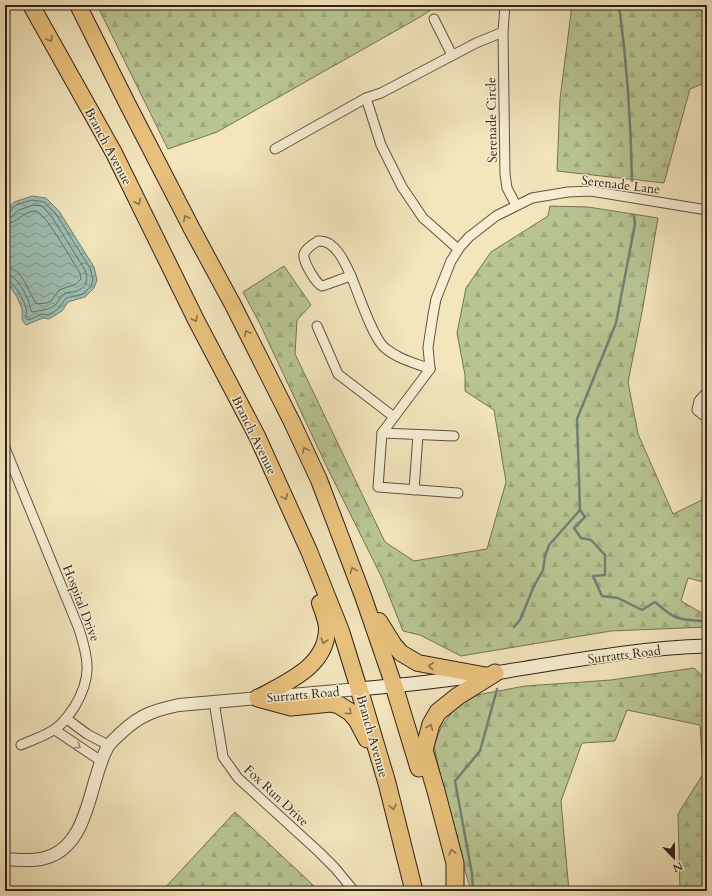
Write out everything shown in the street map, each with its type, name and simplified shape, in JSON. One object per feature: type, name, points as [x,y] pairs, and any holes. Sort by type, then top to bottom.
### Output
[{"type":"highway","name":"Branch Avenue","points":[[32,5],[114,153],[196,320],[257,436],[309,551],[341,631],[359,689],[387,783],[414,891]]},
{"type":"highway","points":[[78,5],[193,231],[232,303],[292,422],[319,480],[363,596],[394,686],[412,745],[450,891]]},
{"type":"highway","points":[[258,698],[305,671],[316,659],[325,641],[325,618],[305,564],[309,551]]},
{"type":"highway","points":[[363,596],[394,645],[401,653],[410,659],[424,665],[489,674]]},
{"type":"highway","points":[[455,891],[455,863],[424,750],[431,724],[438,712],[489,674]]},
{"type":"highway","points":[[258,698],[291,707],[331,703],[344,708],[357,720],[362,728],[387,783]]},
{"type":"main road","name":"Surratts Road","points":[[359,689],[489,674],[604,655],[707,646]]},
{"type":"street","name":"Serenade Circle","points":[[505,5],[503,32],[505,174],[507,188],[516,205]]},
{"type":"street","points":[[434,19],[452,56]]},
{"type":"street","points":[[275,149],[366,98],[381,93],[476,43],[503,32]]},
{"type":"street","points":[[366,98],[381,146],[402,187],[423,218],[458,249]]},
{"type":"street","name":"Serenade Lane","points":[[430,369],[428,347],[436,299],[451,261],[458,249],[469,236],[484,224],[516,205],[532,198],[551,194],[590,191],[707,210]]},
{"type":"street","points":[[351,276],[321,286],[317,283],[306,265],[303,257],[305,252],[308,248],[320,241],[327,243],[339,253],[351,276],[376,337],[384,348],[398,356],[430,369],[382,433],[378,487],[458,493]]},
{"type":"street","points":[[317,326],[338,374],[394,417]]},
{"type":"street","points":[[707,392],[699,401],[697,410],[703,415],[707,415]]},
{"type":"street","points":[[382,433],[454,436]]},
{"type":"street","points":[[414,490],[418,435]]},
{"type":"street","name":"Hospital Drive","points":[[5,448],[79,629],[87,656],[87,678],[83,690],[67,719],[55,730],[21,745]]},
{"type":"street","name":"Surratts Road","points":[[5,859],[42,858],[58,852],[67,846],[80,828],[101,761],[108,745],[138,718],[157,710],[179,705],[359,689]]},
{"type":"street","name":"Fox Run Drive","points":[[214,702],[223,757],[238,778],[319,852],[335,868],[354,891]]},
{"type":"street","points":[[67,719],[87,734],[108,745]]},
{"type":"street","points":[[55,730],[101,761]]},
{"type":"green space","points":[[97,5],[439,5],[217,132],[168,149]]},
{"type":"green space","points":[[572,5],[707,5],[707,82],[690,89],[664,183],[557,171],[560,99]]},
{"type":"green space","points":[[550,206],[588,207],[658,218],[643,307],[628,382],[638,434],[673,514],[702,500],[704,464],[707,466],[707,583],[688,578],[681,601],[707,616],[707,627],[611,631],[461,656],[420,635],[403,631],[382,578],[326,465],[260,324],[243,292],[284,266],[311,305],[297,320],[295,354],[385,542],[414,561],[487,549],[506,482],[494,410],[465,391],[465,375],[457,333],[466,288],[491,252],[548,216]]},
{"type":"green space","points":[[694,668],[707,680],[707,891],[680,891],[678,814],[703,774],[700,725],[627,710],[615,741],[582,743],[561,801],[569,891],[471,891],[450,819],[434,746],[441,727],[456,707],[477,695],[525,686],[611,680]]},
{"type":"green space","points":[[235,812],[314,886],[318,891],[162,891]]},
{"type":"water","points":[[32,196],[46,198],[59,211],[94,267],[97,280],[94,288],[85,297],[68,302],[62,311],[49,319],[43,318],[26,325],[22,320],[22,309],[17,297],[5,280],[5,211],[14,202]]},
{"type":"waterway","points":[[619,5],[628,93],[632,181]]},
{"type":"waterway","points":[[514,627],[520,620],[534,586],[543,570],[545,556],[549,545],[580,510],[577,419],[616,323],[635,224],[634,216]]},
{"type":"waterway","points":[[580,510],[585,517],[574,528],[581,538],[591,540],[605,555],[605,575],[593,576],[602,596],[618,598],[642,610],[655,602],[677,618],[703,621],[706,626]]},
{"type":"waterway","points":[[473,891],[472,874],[455,781],[480,751],[497,689]]}]
